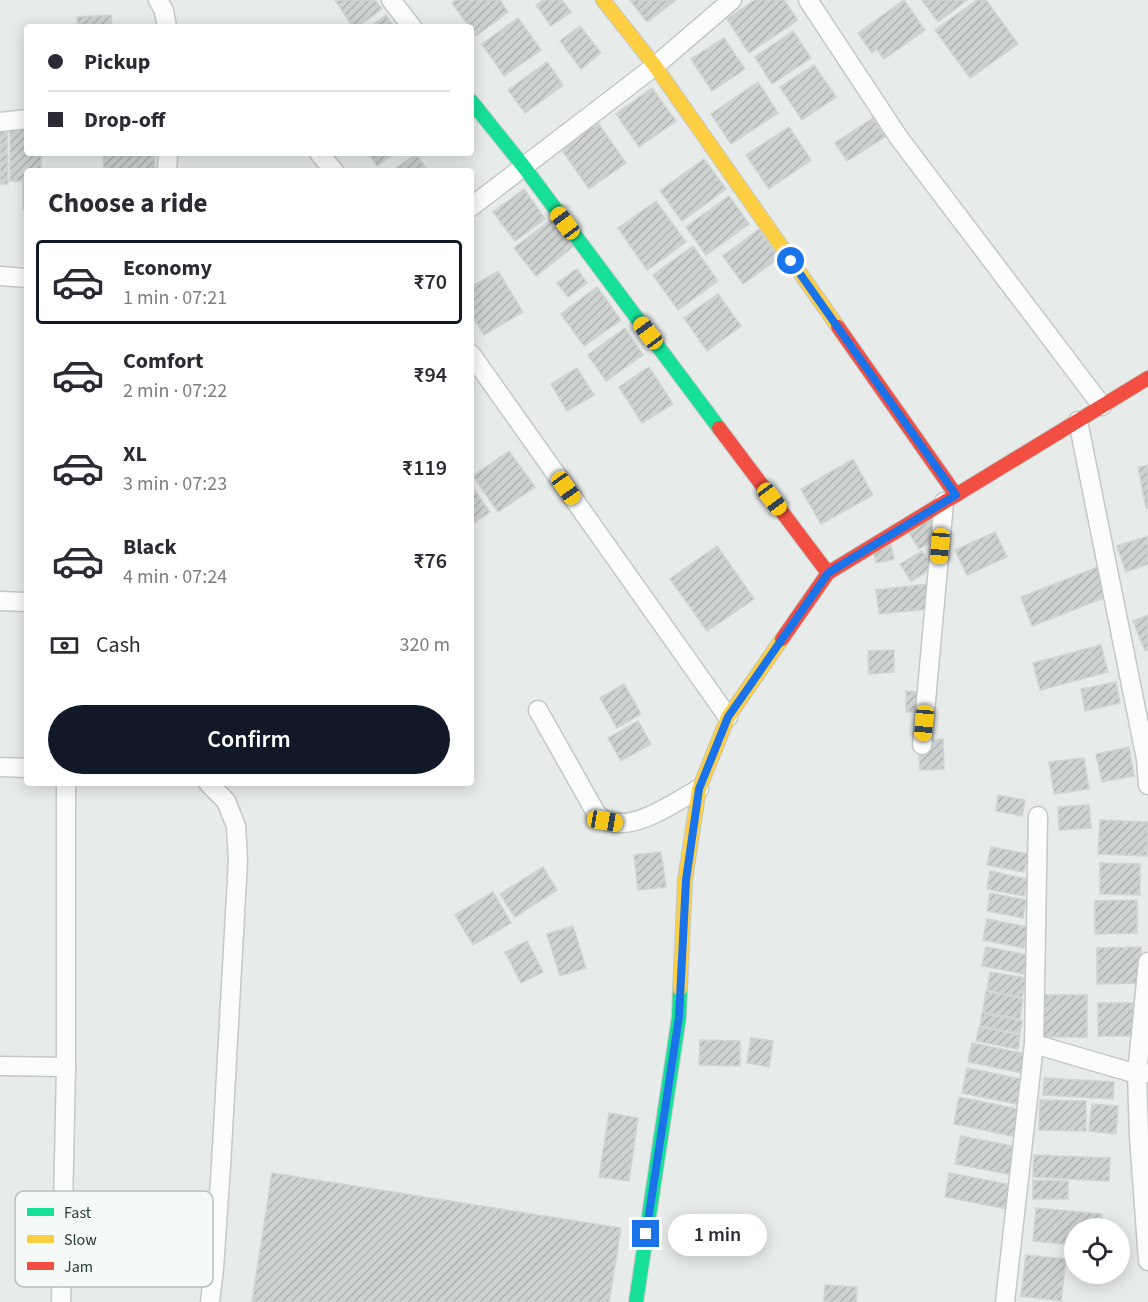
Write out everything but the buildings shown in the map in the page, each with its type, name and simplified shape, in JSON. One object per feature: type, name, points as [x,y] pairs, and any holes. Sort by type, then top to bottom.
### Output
[{"type":"street","points":[[158,0],[164,11],[166,24]]},
{"type":"street","points":[[391,0],[410,24]]},
{"type":"street","points":[[603,0],[655,66],[950,499],[922,745]]},
{"type":"street","points":[[474,205],[655,66],[732,0]]},
{"type":"street","points":[[808,0],[899,138],[1102,406]]},
{"type":"street","points":[[474,105],[524,167],[828,573]]},
{"type":"street","points":[[0,122],[24,119]]},
{"type":"street","points":[[322,156],[332,168]]},
{"type":"street","points":[[0,276],[24,278]]},
{"type":"street","points":[[474,358],[728,717]]},
{"type":"street","points":[[636,1302],[679,1017],[686,880],[699,789],[728,717],[828,573],[1148,378]]},
{"type":"street","points":[[1078,421],[1146,759],[1148,785]]},
{"type":"street","points":[[0,601],[24,602]]},
{"type":"street","points":[[538,710],[596,813],[605,821],[622,824],[638,821],[699,789]]},
{"type":"street","points":[[0,767],[24,768]]},
{"type":"street","points":[[63,1191],[66,1067],[66,786]]},
{"type":"street","points":[[210,786],[226,801],[236,826],[238,860],[213,1277]]},
{"type":"street","points":[[1005,1302],[1034,1044],[1038,816]]},
{"type":"street","points":[[1148,962],[1142,1073],[1148,1252]]},
{"type":"street","points":[[1034,1044],[1142,1073]]},
{"type":"street","points":[[0,1066],[66,1067]]},
{"type":"street","points":[[61,1287],[61,1302]]},
{"type":"street","points":[[210,1302],[212,1287]]},
{"type":"traffic: fast","points":[[474,105],[524,167],[719,428]]},
{"type":"traffic: fast","points":[[636,1302],[679,1017],[680,989]]},
{"type":"traffic: slow","points":[[603,0],[655,66],[838,327]]},
{"type":"traffic: slow","points":[[680,989],[685,880],[699,789],[728,717],[782,639]]},
{"type":"traffic: jam","points":[[838,327],[956,495]]},
{"type":"traffic: jam","points":[[782,639],[828,573],[1148,378]]},
{"type":"traffic: jam","points":[[719,428],[828,573]]},
{"type":"route","points":[[646,1234],[679,1017],[686,880],[699,789],[728,717],[828,573],[956,495],[791,261]]}]
